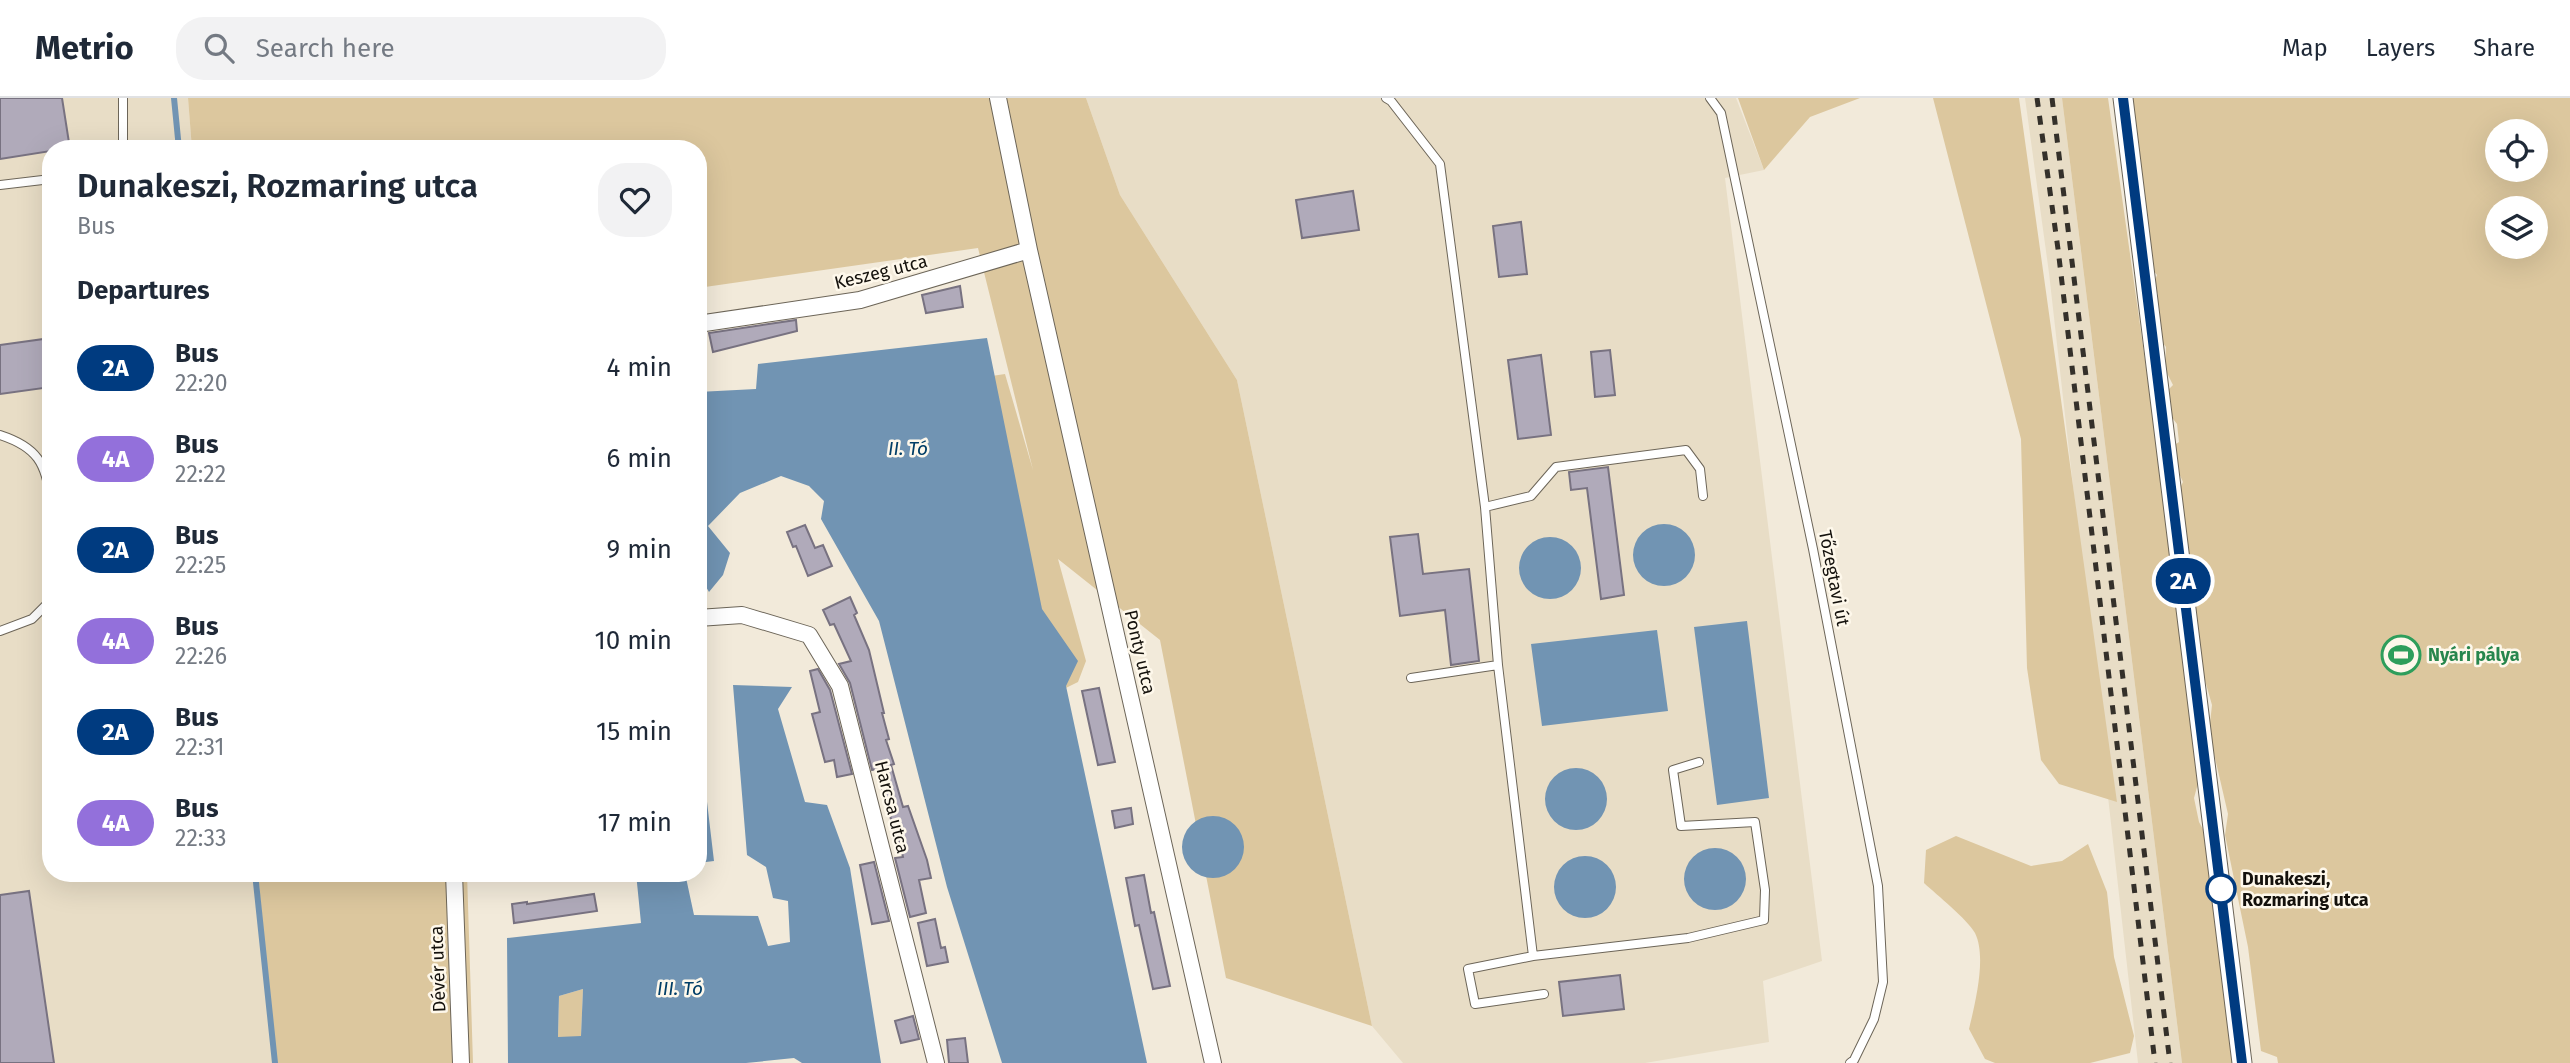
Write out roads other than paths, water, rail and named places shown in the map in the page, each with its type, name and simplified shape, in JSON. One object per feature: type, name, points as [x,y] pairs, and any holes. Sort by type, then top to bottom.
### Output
[{"type":"street","name":"Ponty utca","points":[[998,98],[1028,250],[1213,1063]]},
{"type":"street","points":[[2123,98],[2242,1063]]},
{"type":"street","name":"Keszeg utca","points":[[707,323],[860,300],[1028,250]]},
{"type":"street","name":"Harcsa utca","points":[[707,617],[742,615],[809,635],[840,686],[936,1063]]},
{"type":"street","name":"Dévér utca","points":[[454,882],[461,1063]]},
{"type":"lane","points":[[123,98],[123,140]]},
{"type":"lane","points":[[1386,98],[1440,164],[1485,507],[1498,665],[1533,956]]},
{"type":"lane","name":"Tőzegtavi út","points":[[1710,98],[1721,113],[1813,549],[1878,886],[1883,982],[1874,1018],[1854,1060],[1850,1063]]},
{"type":"lane","points":[[0,185],[42,180]]},
{"type":"lane","points":[[0,435],[18,441],[40,458],[42,464]]},
{"type":"lane","points":[[1485,507],[1531,496],[1556,467],[1686,450],[1700,469],[1703,496]]},
{"type":"lane","points":[[0,631],[32,619],[42,609]]},
{"type":"lane","points":[[1411,678],[1498,665]]},
{"type":"lane","points":[[1544,994],[1475,1004],[1468,969],[1533,956],[1688,937],[1764,920],[1765,890],[1755,822],[1682,825],[1673,770],[1699,762]]},
{"type":"water","name":"II. Tó","points":[[987,338],[1042,609],[1078,661],[1066,686],[1147,1063],[1002,1063],[947,887],[879,621],[821,519],[824,501],[809,486],[781,476],[740,493],[708,526],[730,553],[723,575],[709,592],[707,589],[707,392],[756,389],[758,364]]},
{"type":"water","points":[[1658,524],[1670,524],[1686,533],[1693,543],[1693,567],[1686,577],[1670,586],[1658,586],[1647,581],[1638,572],[1633,561],[1633,549],[1638,538],[1647,529]]},
{"type":"water","points":[[1544,537],[1556,537],[1572,546],[1579,556],[1579,580],[1572,590],[1556,599],[1544,599],[1533,594],[1524,585],[1519,574],[1519,562],[1524,551],[1533,542]]},
{"type":"water","points":[[1747,621],[1769,798],[1717,805],[1694,627]]},
{"type":"water","points":[[1657,630],[1668,711],[1542,726],[1531,644]]},
{"type":"water","name":"III. Tó","points":[[733,685],[792,687],[778,709],[805,802],[827,805],[850,868],[881,1063],[802,1063],[794,1058],[746,1063],[508,1063],[507,938],[641,923],[637,882],[687,882],[694,915],[758,916],[768,946],[790,942],[788,901],[773,898],[766,867],[747,855]],"holes":[[[583,989],[581,1036],[558,1037],[559,996]]]},
{"type":"water","points":[[1570,768],[1582,768],[1598,777],[1605,787],[1605,811],[1598,821],[1582,830],[1570,830],[1559,825],[1550,816],[1545,805],[1545,793],[1550,782],[1559,773]]},
{"type":"water","points":[[707,802],[714,861],[707,862]]},
{"type":"water","points":[[1207,816],[1219,816],[1235,825],[1242,835],[1242,859],[1235,869],[1219,878],[1207,878],[1196,873],[1187,864],[1182,853],[1182,841],[1187,830],[1196,821]]},
{"type":"water","points":[[1709,848],[1721,848],[1737,857],[1744,867],[1744,891],[1737,901],[1721,910],[1709,910],[1698,905],[1689,896],[1684,885],[1684,873],[1689,862],[1698,853]]},
{"type":"water","points":[[1579,856],[1591,856],[1607,865],[1614,875],[1614,899],[1607,909],[1591,918],[1579,918],[1568,913],[1559,904],[1554,893],[1554,881],[1559,870],[1568,861]]},
{"type":"waterway","points":[[174,98],[178,140]]},
{"type":"waterway","points":[[256,882],[275,1063]]},
{"type":"railway","points":[[2037,98],[2058,249],[2155,1063]]},
{"type":"railway","points":[[2052,98],[2170,1063]]},
{"type":"place","name":"Nyári pálya","points":[[2401,655]]},
{"type":"place","name":"Dunakeszi, Rozmaring utca","points":[[2221,889]]}]
